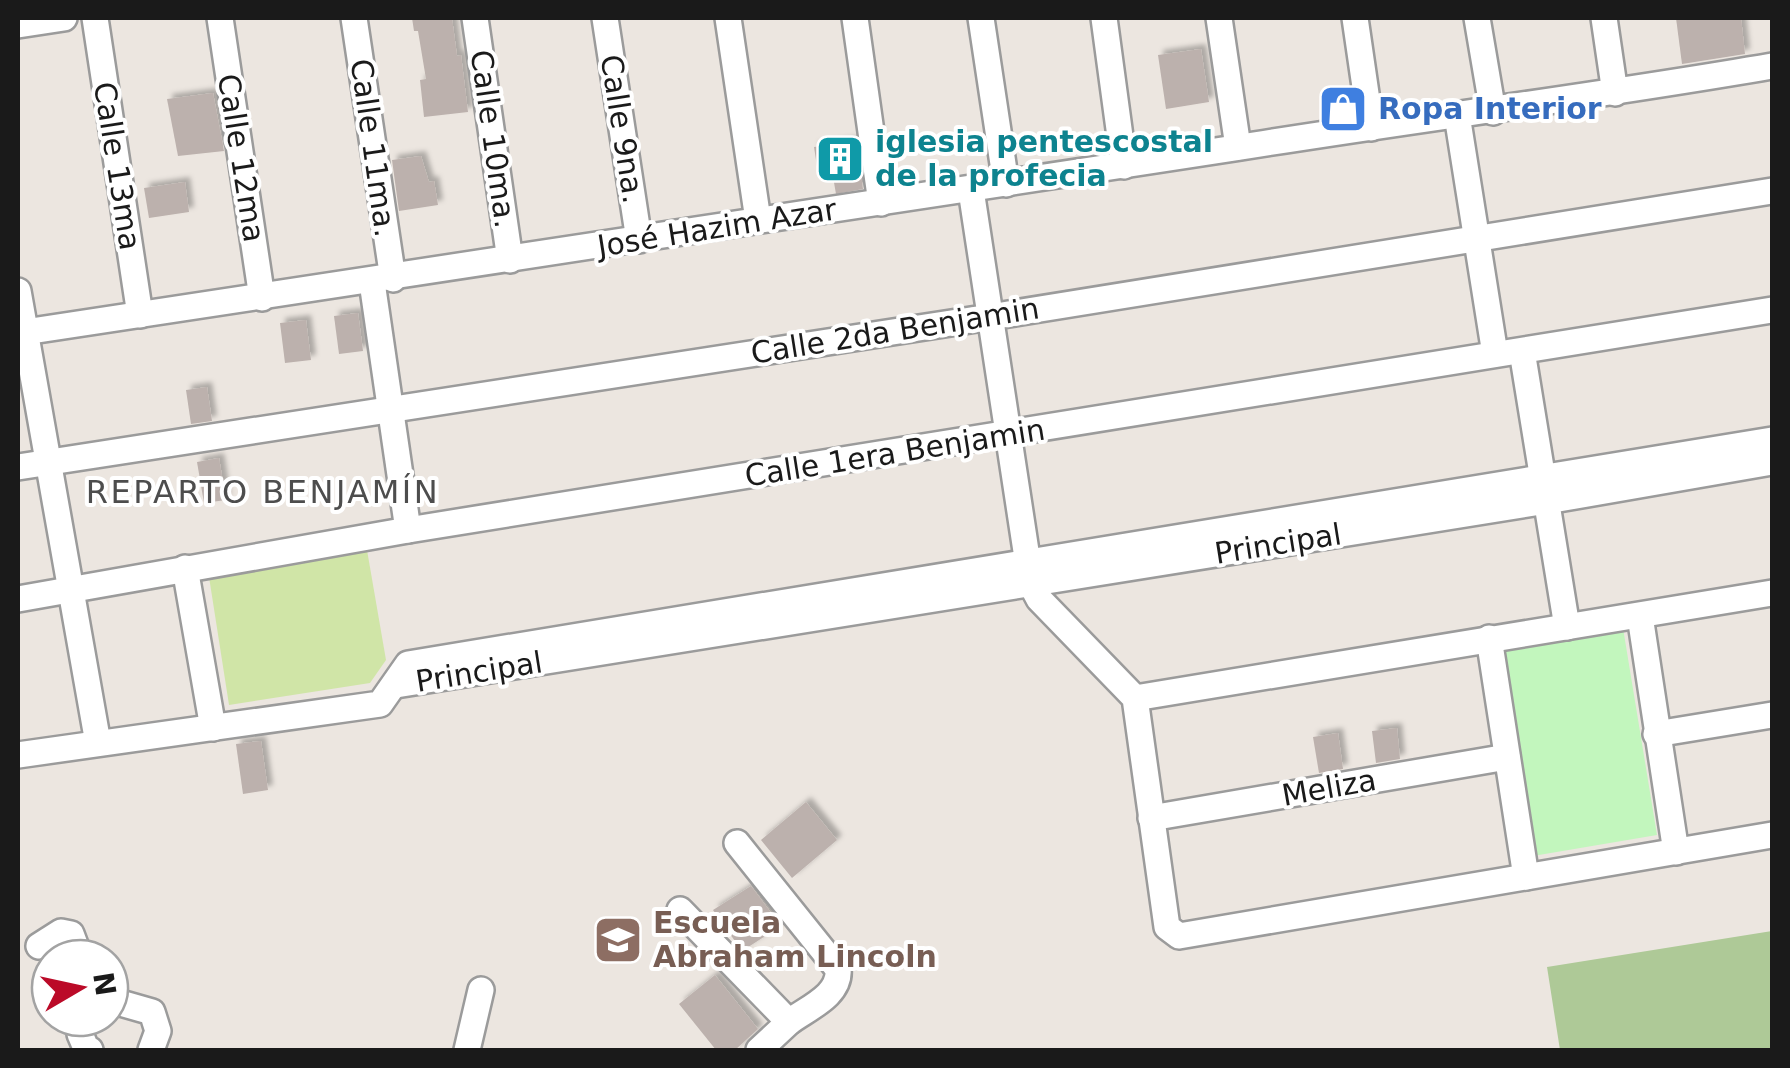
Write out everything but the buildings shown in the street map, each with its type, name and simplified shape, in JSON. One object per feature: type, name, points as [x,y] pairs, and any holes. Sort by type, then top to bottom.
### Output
[{"type":"street","points":[[18,25],[64,18]]},
{"type":"street","name":"Calle 13ma","points":[[95,18],[140,315]]},
{"type":"street","name":"Calle 12ma","points":[[220,18],[262,298]]},
{"type":"street","name":"Calle 11ma.","points":[[354,18],[382,280],[390,407],[408,530]]},
{"type":"street","name":"Calle 10ma.","points":[[474,18],[510,260]]},
{"type":"street","name":"Calle 9na.","points":[[606,18],[639,240]]},
{"type":"street","points":[[728,18],[758,220]]},
{"type":"street","points":[[856,18],[881,204]]},
{"type":"street","points":[[981,18],[1006,184]]},
{"type":"street","points":[[1104,18],[1124,166]]},
{"type":"street","points":[[1218,18],[1238,147]]},
{"type":"street","points":[[1356,18],[1371,128]]},
{"type":"street","points":[[1478,18],[1493,112]]},
{"type":"street","points":[[1604,18],[1614,93]]},
{"type":"street","name":"José Hazim Azar","points":[[21,333],[1238,147],[1493,112],[1772,66]]},
{"type":"street","points":[[1456,115],[1495,354]]},
{"type":"street","points":[[971,190],[1029,573],[1038,600],[1134,698],[1168,927],[1180,936],[1772,835]]},
{"type":"street","name":"Calle 2da Benjamin","points":[[18,467],[990,317],[1772,190]]},
{"type":"street","points":[[18,291],[21,333],[98,743]]},
{"type":"street","name":"Calle 1era Benjamin","points":[[18,600],[408,530],[1772,310]]},
{"type":"street","points":[[1522,351],[1567,627]]},
{"type":"street","name":"Principal","points":[[1545,489],[1772,440]]},
{"type":"street","name":"Principal","points":[[18,755],[380,704],[396,685],[1029,573],[1545,489],[1772,462]]},
{"type":"street","points":[[185,568],[213,728]]},
{"type":"street","points":[[1134,698],[1772,593]]},
{"type":"street","points":[[1640,616],[1676,852]]},
{"type":"street","points":[[1488,638],[1526,877]]},
{"type":"street","points":[[1656,734],[1772,715]]},
{"type":"street","name":"Meliza","points":[[1152,818],[1508,758]]},
{"type":"street","points":[[737,843],[838,969],[840,981],[759,1050]]},
{"type":"street","points":[[680,910],[790,1022]]},
{"type":"street","points":[[51,938],[60,932],[72,934],[73,938]]},
{"type":"street","points":[[467,1050],[481,990]]},
{"type":"street","points":[[130,1006],[152,1012],[158,1031],[151,1050]]},
{"type":"green space","points":[[367,550],[386,660],[370,683],[229,705],[209,577]]},
{"type":"green space","points":[[1623,628],[1657,835],[1533,856],[1498,648]]},
{"type":"green space","points":[[1772,931],[1772,1050],[1560,1050],[1547,967]]},
{"type":"place","name":"Ropa Interior","points":[[1343,109]]},
{"type":"place","name":"iglesia pentescostal de la profecia","points":[[840,159]]},
{"type":"place","name":"Escuela Abraham Lincoln","points":[[618,940]]},
{"type":"district","name":"REPARTO BENJAMÍN","points":[[263,492]]}]
